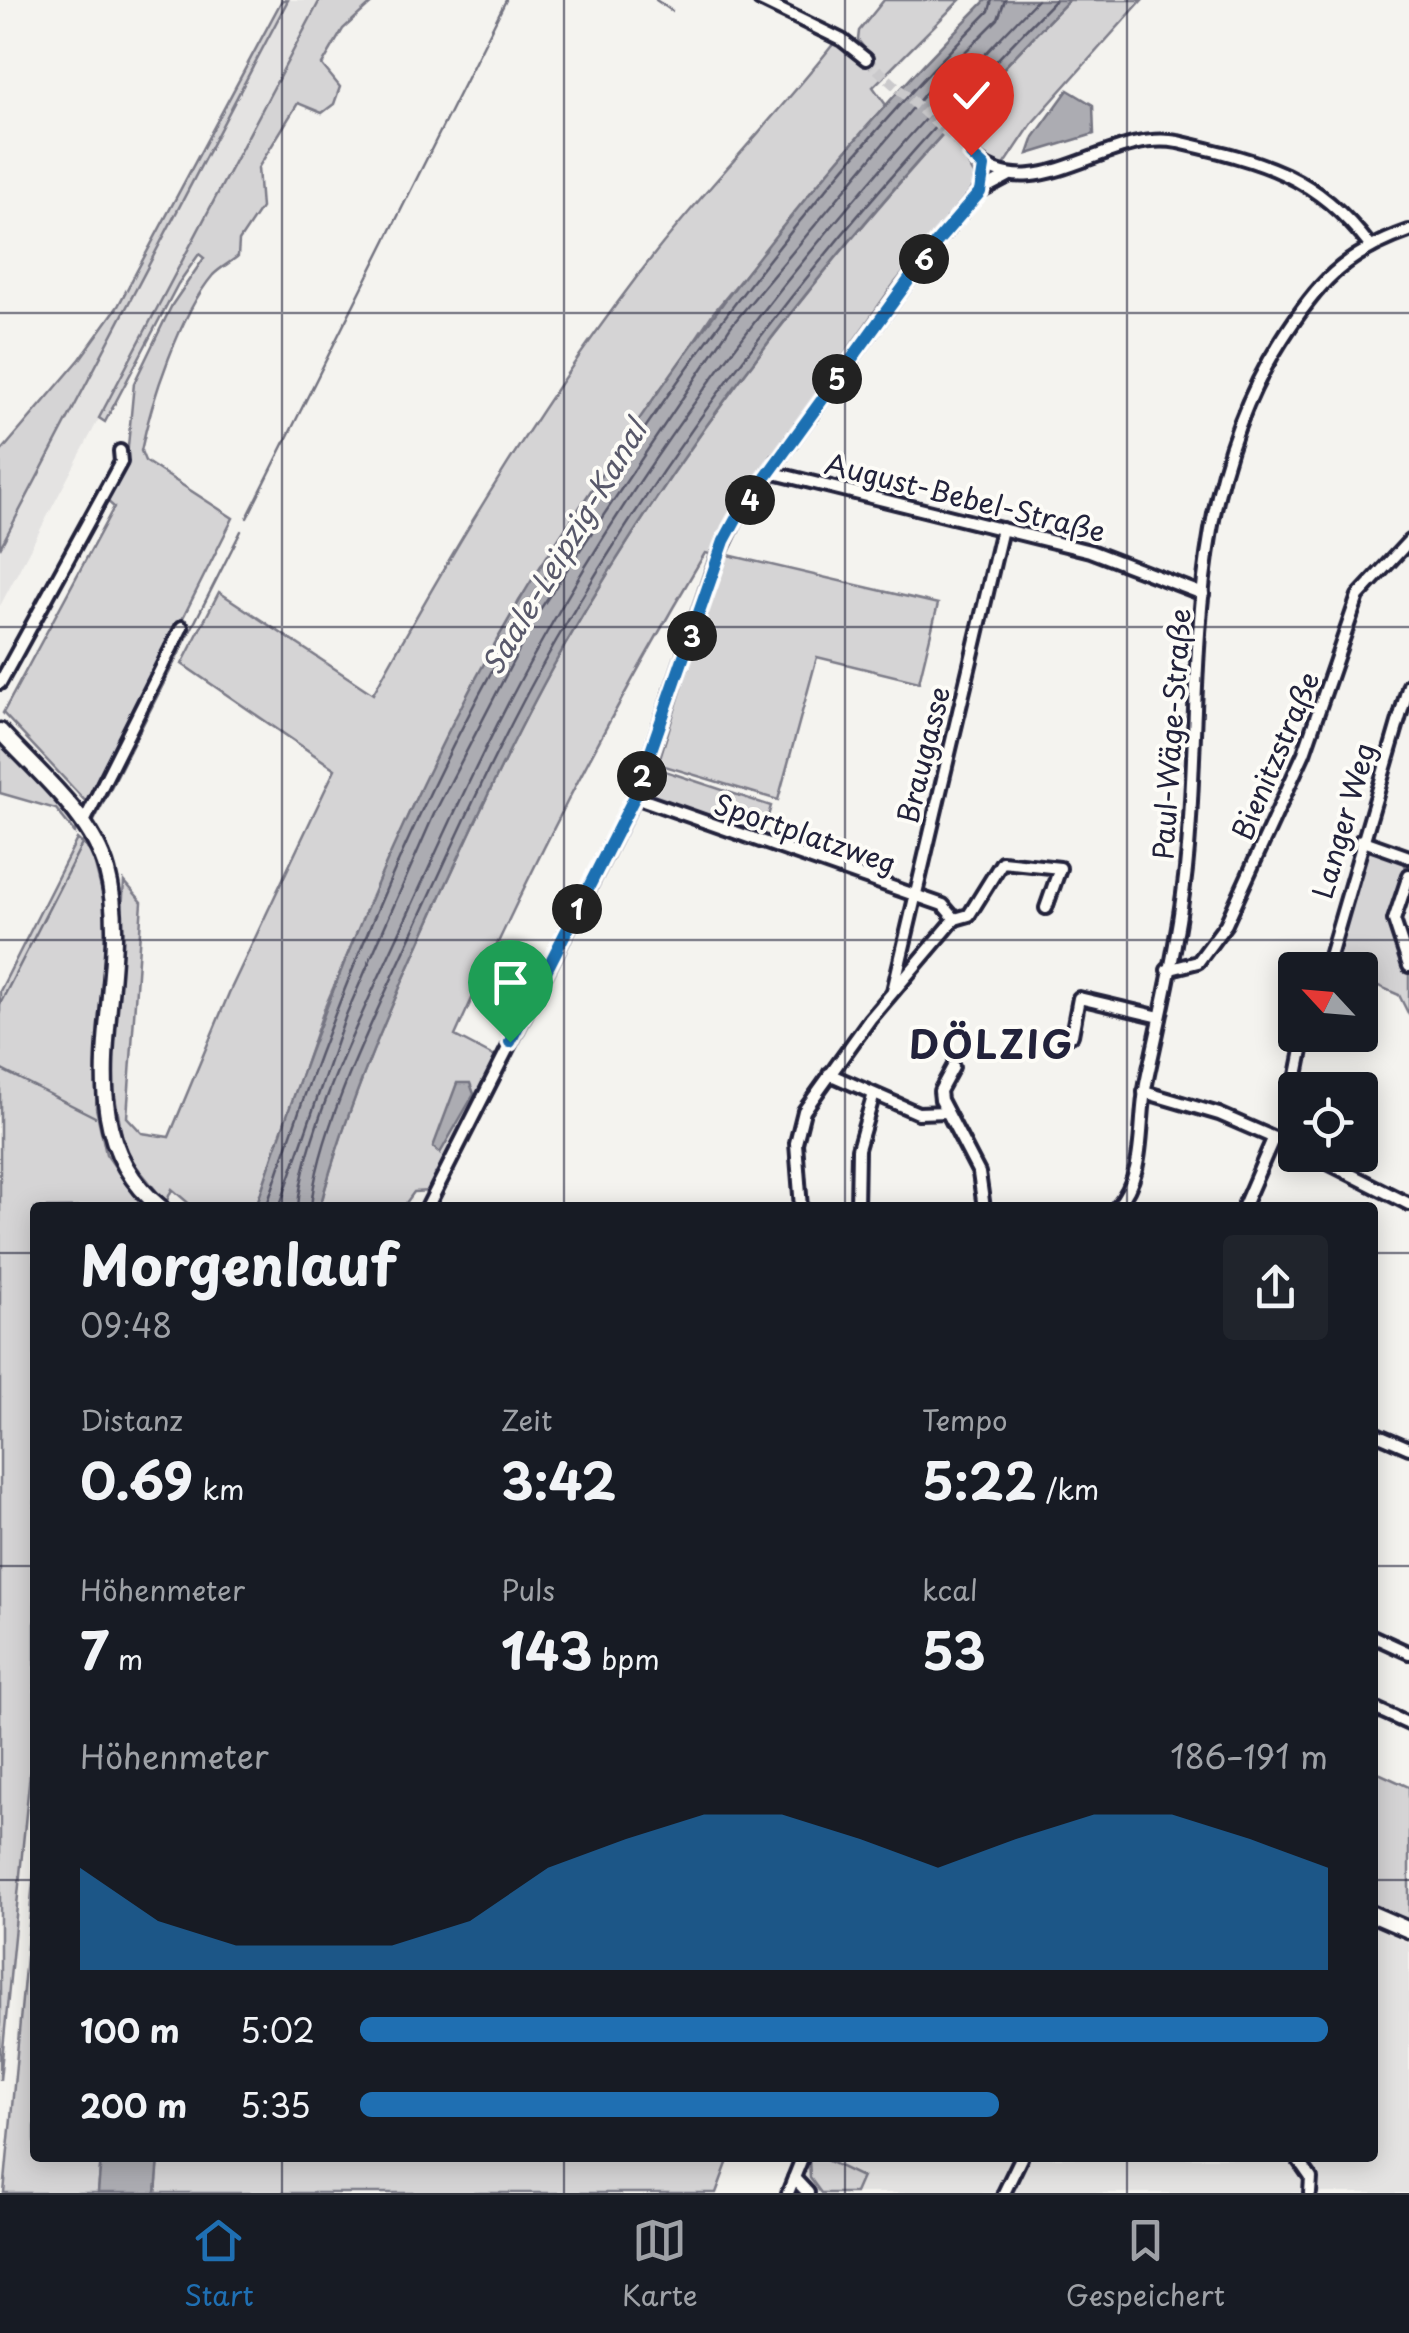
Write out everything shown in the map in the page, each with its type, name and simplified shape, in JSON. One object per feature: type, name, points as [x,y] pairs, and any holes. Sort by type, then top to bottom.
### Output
[{"type":"street","points":[[760,0],[842,40],[866,59]]},
{"type":"street","points":[[971,155],[984,167],[1008,176],[1038,176],[1125,146],[1160,139],[1178,142],[1297,176],[1330,200],[1371,247]]},
{"type":"street","points":[[980,192],[984,167]]},
{"type":"street","points":[[430,1202],[635,796],[721,550],[737,517],[935,244],[980,192],[1008,176]]},
{"type":"street","name":"Paul-Wäge-Straße","points":[[1120,1202],[1138,1176],[1144,1092],[1186,874],[1193,678],[1222,476],[1258,378],[1308,297],[1330,274],[1371,247],[1409,231]]},
{"type":"street","points":[[0,683],[121,462],[120,452]]},
{"type":"street","name":"August-Bebel-Straße","points":[[770,472],[1090,551],[1203,594]]},
{"type":"street","name":"Braugasse","points":[[893,991],[1002,529]]},
{"type":"street","name":"Bienitzstraße","points":[[1167,970],[1198,962],[1226,924],[1304,753],[1358,596],[1409,541]]},
{"type":"street","points":[[83,824],[182,627]]},
{"type":"street","name":"Langer Weg","points":[[1331,952],[1409,685]]},
{"type":"street","points":[[0,732],[83,824],[102,854],[112,903],[104,1075],[107,1112],[125,1167],[155,1202]]},
{"type":"street","name":"Sportplatzweg","points":[[635,796],[949,908],[955,919]]},
{"type":"street","points":[[1362,840],[1409,858]]},
{"type":"street","points":[[955,919],[969,914],[1002,862],[1060,868],[1062,874],[1046,908]]},
{"type":"street","points":[[1409,875],[1394,920],[1409,965]]},
{"type":"street","name":"Braugasse","points":[[801,1202],[798,1127],[828,1074],[955,919]]},
{"type":"street","points":[[1072,1034],[1079,998],[1160,1017]]},
{"type":"street","points":[[952,1067],[940,1091],[979,1173],[983,1202]]},
{"type":"street","points":[[828,1074],[918,1113],[947,1112]]},
{"type":"street","points":[[1144,1092],[1219,1114],[1278,1139]]},
{"type":"street","points":[[857,1202],[858,1149],[873,1096]]},
{"type":"street","points":[[1247,1202],[1278,1152]]},
{"type":"street","points":[[1346,1172],[1409,1204]]},
{"type":"street","points":[[1378,1435],[1409,1448]]},
{"type":"street","points":[[1378,1639],[1409,1653]]},
{"type":"street","points":[[1378,1711],[1409,1724]]},
{"type":"street","points":[[1378,1917],[1409,1930]]},
{"type":"street","points":[[788,2193],[800,2162]]},
{"type":"street","points":[[1004,2193],[1019,2162]]},
{"type":"street","points":[[1299,2162],[1311,2178],[1310,2193]]},
{"type":"street","points":[[794,2178],[808,2193]]},
{"type":"shaded area","points":[[282,0],[288,0],[0,548],[0,453],[80,359],[118,306]]},
{"type":"shaded area","points":[[288,0],[320,0],[0,606],[0,548]]},
{"type":"shaded area","points":[[320,0],[375,0],[343,29],[322,65],[340,87],[334,104],[322,113],[298,103],[258,168],[261,208],[239,241],[238,256],[213,275],[189,312],[159,384],[141,451],[145,461],[233,518],[89,805],[3,713],[114,507],[107,501],[127,457],[134,383],[172,305],[204,258],[199,254],[178,284],[105,422],[99,418]]},
{"type":"shaded area","points":[[884,0],[960,0],[873,87],[886,105],[713,313],[519,601],[413,804],[325,1007],[258,1202],[187,1202],[172,1189],[165,1202],[125,1152],[111,1075],[124,881],[142,902],[127,1117],[142,1133],[169,1137],[229,993],[335,769],[182,664],[219,592],[373,694],[506,467],[616,304],[678,225],[834,43],[865,66],[873,59],[858,40],[859,31]]},
{"type":"shaded area","points":[[1069,0],[1142,0],[1033,122],[1003,167],[987,161],[974,149],[965,159],[978,181],[974,189],[891,288],[739,503],[717,539],[714,555],[705,553],[573,791],[455,1036],[497,1058],[430,1191],[414,1192],[407,1202],[322,1202],[359,1086],[391,1008],[501,768],[564,647],[617,559],[733,389],[861,228]]},
{"type":"shaded area","points":[[724,554],[938,604],[919,682],[817,657],[778,800],[658,764]]},
{"type":"shaded area","points":[[0,739],[76,823],[75,833],[56,809],[0,793]]},
{"type":"shaded area","points":[[656,768],[771,806],[763,833],[648,795]]},
{"type":"shaded area","points":[[77,839],[92,853],[107,912],[96,1108],[106,1154],[140,1202],[30,1202],[30,1772],[0,2080],[0,991]]},
{"type":"shaded area","points":[[1377,848],[1402,857],[1406,868],[1390,919],[1409,972],[1409,1015],[1399,995],[1378,986],[1378,952],[1336,952],[1364,852]]},
{"type":"shaded area","points":[[1378,1773],[1409,1787],[1409,1921],[1378,1907]]},
{"type":"shaded area","points":[[30,1914],[30,2162],[101,2162],[98,2193],[4,2193]]},
{"type":"shaded area","points":[[1378,1928],[1409,1943],[1409,2193],[787,2193],[799,2162],[1378,2162]]},
{"type":"shaded area","points":[[159,2162],[728,2162],[716,2193],[156,2193]]},
{"type":"shaded area","points":[[809,2162],[830,2162],[862,2177],[855,2193],[821,2193],[810,2178]]},
{"type":"water","name":"Saale-Leipzig-Kanal","points":[[986,0],[1069,0],[928,150],[795,307],[674,473],[564,647],[501,768],[375,1047],[321,1202],[258,1202],[340,973],[405,820],[479,672],[528,585],[638,421],[730,295],[827,172]]},
{"type":"water","points":[[1068,90],[1093,105],[1094,134],[1028,154],[1034,137]]},
{"type":"water","points":[[457,1083],[470,1083],[474,1094],[440,1153],[433,1147]]},
{"type":"water","points":[[101,2162],[159,2162],[156,2193],[98,2193]]},
{"type":"waterway","points":[[247,518],[506,0]]},
{"type":"waterway","points":[[656,0],[672,11]]},
{"type":"waterway","points":[[93,823],[241,531]]},
{"type":"waterway","points":[[645,785],[703,627],[721,560]]},
{"type":"waterway","points":[[0,1004],[84,840]]},
{"type":"waterway","points":[[604,871],[611,855]]},
{"type":"waterway","points":[[581,916],[599,881]]},
{"type":"waterway","points":[[555,967],[571,935]]},
{"type":"waterway","points":[[535,1010],[547,985]]},
{"type":"waterway","points":[[523,1034],[530,1018]]},
{"type":"waterway","points":[[460,1154],[517,1044]]},
{"type":"waterway","points":[[0,1069],[95,1117]]},
{"type":"tunnel","points":[[866,59],[971,155]]},
{"type":"district","name":"DÖLZIG","points":[[992,1046]]},
{"type":"route","points":[[510,1042],[635,796],[724,541],[737,517],[935,244],[980,192],[984,167],[971,155]]}]
